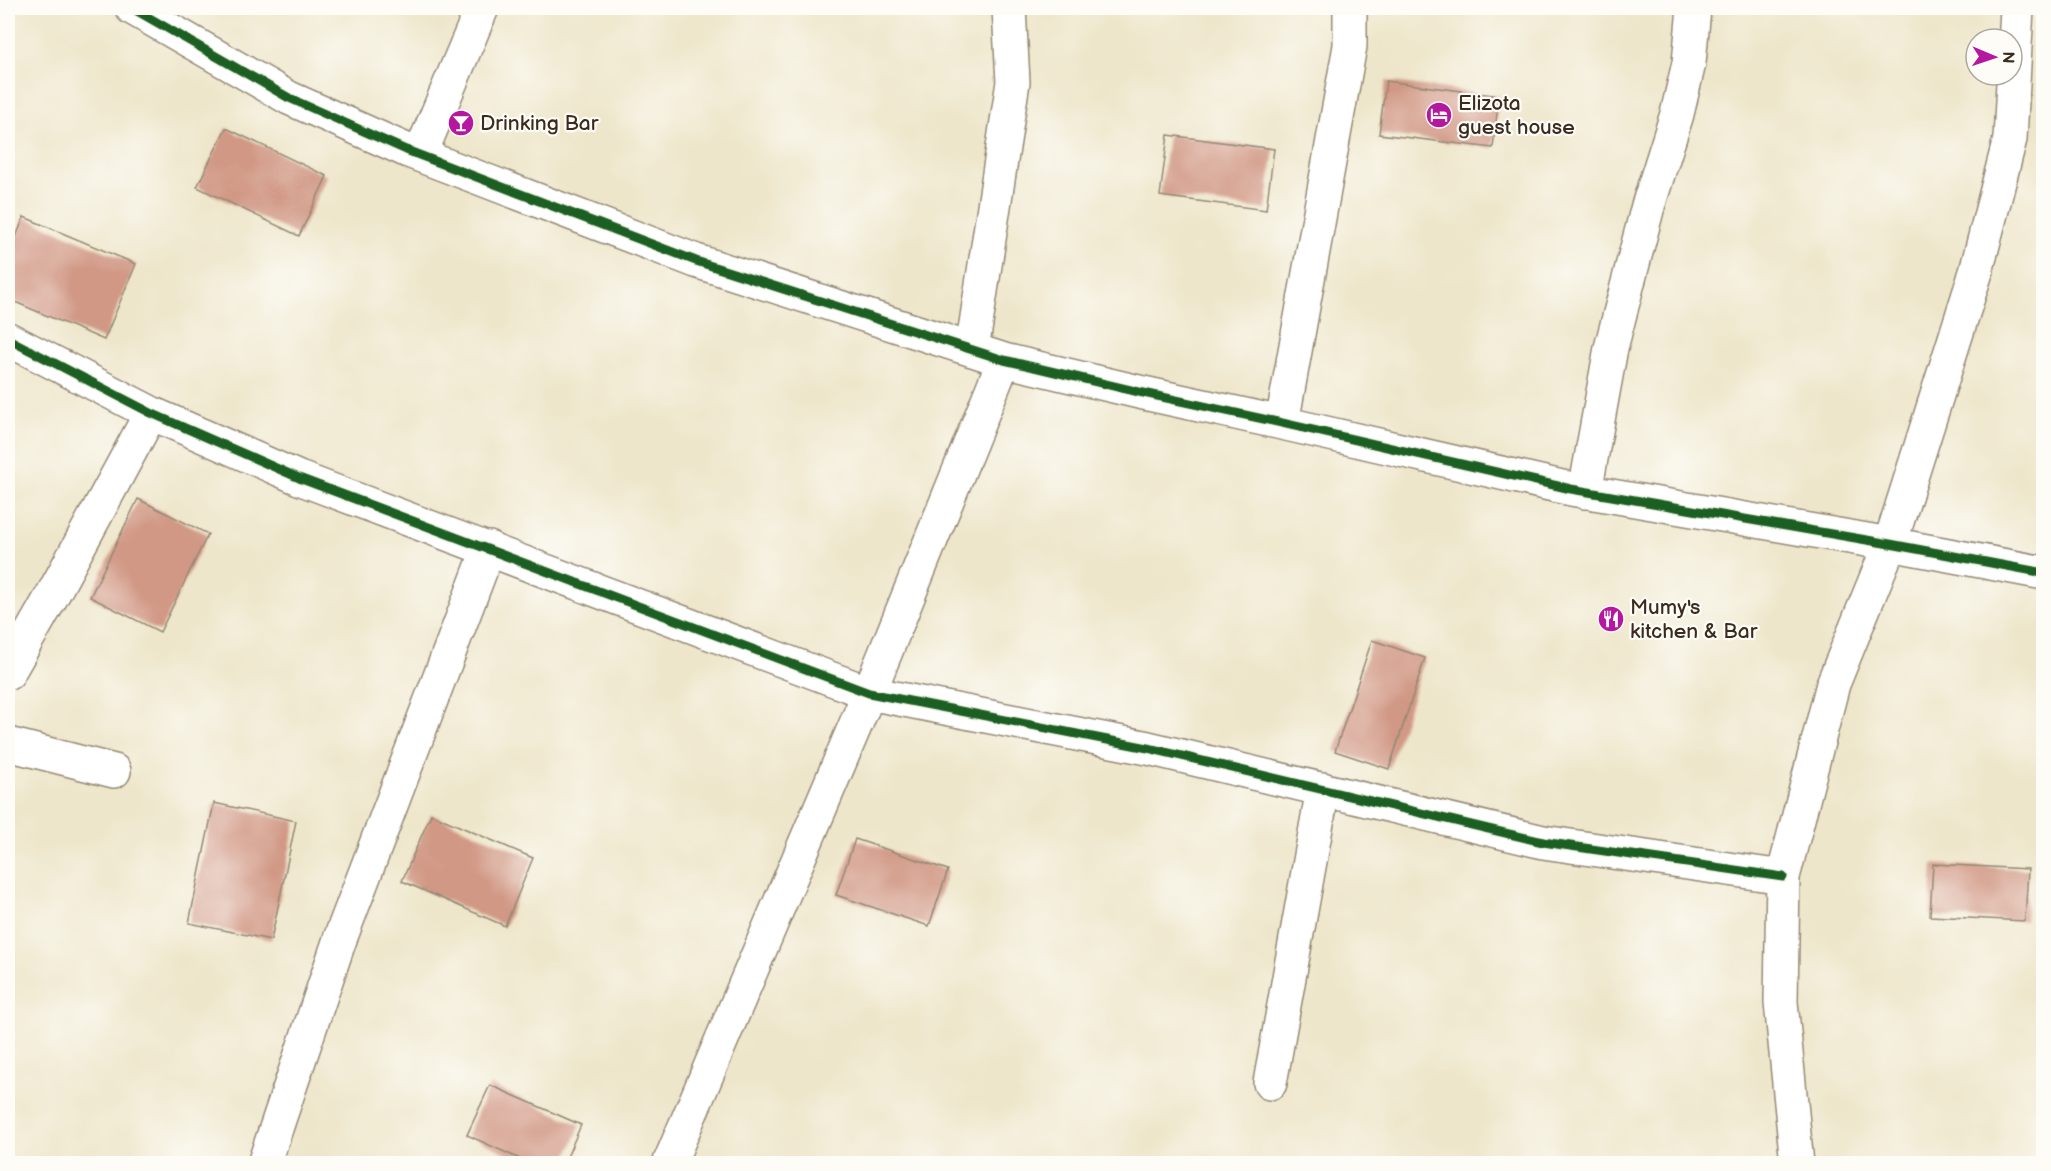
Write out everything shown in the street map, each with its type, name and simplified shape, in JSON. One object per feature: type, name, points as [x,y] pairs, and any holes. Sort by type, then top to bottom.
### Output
[{"type":"street","points":[[132,8],[289,98],[420,155],[696,261],[1004,360],[1585,492],[1890,544],[2043,573]]},
{"type":"street","points":[[420,155],[482,8]]},
{"type":"street","points":[[972,350],[1013,81],[1010,8]]},
{"type":"street","points":[[1282,423],[1350,46],[1350,8]]},
{"type":"street","points":[[1585,492],[1611,348],[1648,206],[1677,114],[1689,63],[1694,8]]},
{"type":"street","points":[[1797,1164],[1781,1002],[1783,877],[1833,684],[1890,544],[1976,272],[2010,139],[2017,8]]},
{"type":"street","points":[[8,339],[151,413],[299,478],[869,693],[1148,748],[1543,842],[1783,877]]},
{"type":"street","points":[[669,1164],[869,693],[1004,360]]},
{"type":"street","points":[[8,673],[151,413]]},
{"type":"street","points":[[264,1164],[340,939],[489,548]]},
{"type":"street","points":[[8,744],[114,771]]},
{"type":"street","points":[[1270,1083],[1323,789]]},
{"type":"building","name":"Elizota guest house","points":[[1386,81],[1499,96],[1493,148],[1379,134]]},
{"type":"building","points":[[226,128],[327,176],[299,236],[197,187]]},
{"type":"building","points":[[1168,135],[1274,149],[1266,210],[1160,196]]},
{"type":"building","points":[[24,217],[136,264],[104,340],[8,299],[8,257]]},
{"type":"building","points":[[138,499],[208,534],[160,632],[90,597]]},
{"type":"building","points":[[1372,640],[1425,658],[1389,769],[1335,751]]},
{"type":"building","points":[[214,803],[296,821],[271,940],[189,923]]},
{"type":"building","points":[[431,814],[533,858],[505,926],[402,881]]},
{"type":"building","points":[[855,839],[948,870],[929,926],[836,895]]},
{"type":"building","points":[[1933,864],[2028,869],[2025,921],[1930,916]]},
{"type":"building","points":[[490,1085],[581,1125],[564,1164],[531,1164],[467,1135]]},
{"type":"cycle path","points":[[132,8],[289,98],[406,150],[696,261],[1004,360],[1571,489],[2044,573]]},
{"type":"cycle path","points":[[8,339],[151,413],[299,478],[869,693],[1148,748],[1543,842],[1783,877]]},
{"type":"place","name":"Elizota guest house","points":[[1439,115]]},
{"type":"place","name":"Drinking Bar","points":[[461,123]]},
{"type":"place","name":"Mumy's kitchen & Bar","points":[[1611,619]]}]
